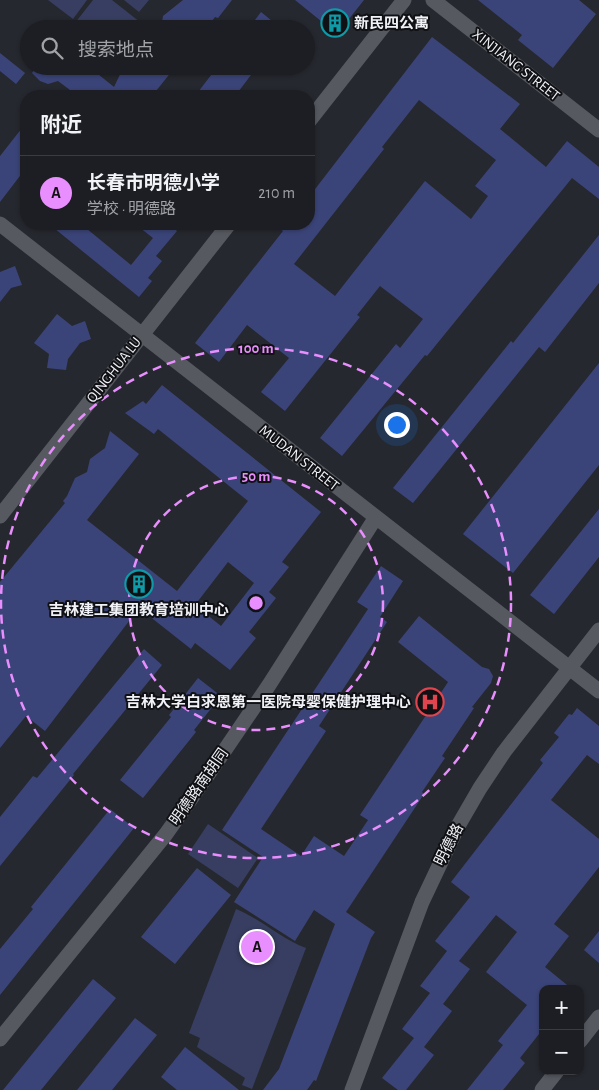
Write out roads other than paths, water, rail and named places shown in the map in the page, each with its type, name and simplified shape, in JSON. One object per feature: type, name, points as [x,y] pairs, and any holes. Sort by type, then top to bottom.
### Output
[{"type":"street","points":[[315,113],[404,0]]},
{"type":"street","name":"XINJIANG STREET","points":[[433,0],[599,130]]},
{"type":"street","name":"MUDAN STREET","points":[[0,224],[599,691]]},
{"type":"street","name":"QINGHUA LU","points":[[0,516],[224,230]]},
{"type":"street","name":"明德路南胡同","points":[[0,1039],[177,819],[269,685],[376,517]]},
{"type":"street","name":"明德路","points":[[352,1090],[422,902],[454,834],[480,788],[504,752],[599,630]]},
{"type":"street","points":[[584,1036],[599,1017]]},
{"type":"street","points":[[542,1090],[554,1075]]},
{"type":"place","name":"新民四公寓","points":[[335,23]]},
{"type":"place","name":"吉林建工集团教育培训中心","points":[[139,584]]},
{"type":"place","name":"吉林大学白求恩第一医院母婴保健护理中心","points":[[430,702]]},
{"type":"place","name":"长春市明德小学","points":[[257,947]]}]
